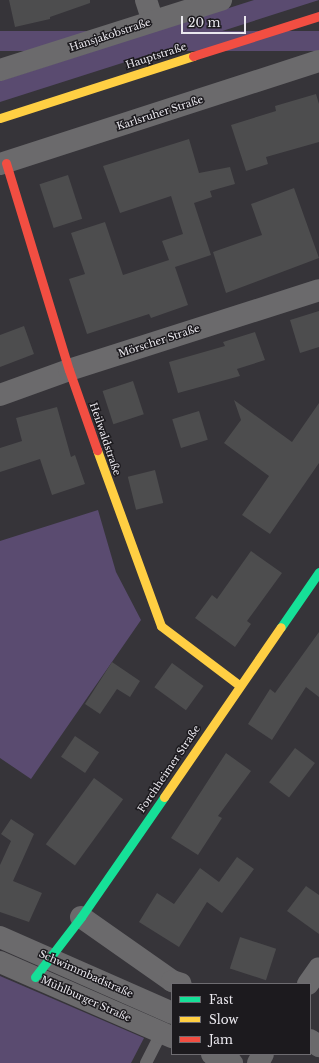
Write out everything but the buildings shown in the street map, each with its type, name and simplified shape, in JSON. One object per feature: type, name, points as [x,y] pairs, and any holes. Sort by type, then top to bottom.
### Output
[{"type":"street","points":[[146,0],[153,21]]},
{"type":"street","name":"Hansjakobstraße","points":[[0,70],[220,0]]},
{"type":"street","name":"Hauptstraße","points":[[0,118],[319,16]]},
{"type":"street","name":"Karlsruher Straße","points":[[3,163],[319,61]]},
{"type":"street","name":"Heilwaldstraße","points":[[3,163],[69,370],[153,608],[161,626],[178,641],[239,685]]},
{"type":"street","name":"Mörscher Straße","points":[[0,395],[69,370],[319,290]]},
{"type":"street","name":"Forchheimer Straße","points":[[35,977],[48,958],[81,917],[239,685],[319,572]]},
{"type":"street","points":[[81,917],[172,981],[178,983]]},
{"type":"street","name":"Schwimmbadstraße","points":[[0,937],[171,1013]]},
{"type":"street","name":"Mühlburger Straße","points":[[0,962],[167,1034]]},
{"type":"street","points":[[309,983],[319,968]]},
{"type":"street","points":[[214,1055],[232,1063]]},
{"type":"lane","points":[[146,1063],[167,1034]]},
{"type":"shaded area","points":[[254,0],[319,0],[0,102],[0,81]]},
{"type":"shaded area","points":[[0,31],[319,31],[319,51],[0,51]]},
{"type":"shaded area","points":[[98,510],[116,572],[141,620],[31,779],[0,758],[0,541]]},
{"type":"shaded area","points":[[0,976],[144,1038],[131,1063],[0,1063]]},
{"type":"traffic: fast","points":[[281,627],[319,572]]},
{"type":"traffic: fast","points":[[35,977],[81,917],[164,797]]},
{"type":"traffic: slow","points":[[0,118],[193,56]]},
{"type":"traffic: slow","points":[[97,450],[161,626],[239,685]]},
{"type":"traffic: slow","points":[[164,797],[281,627]]},
{"type":"traffic: jam","points":[[193,56],[319,16]]},
{"type":"traffic: jam","points":[[6,163],[69,370],[97,450]]}]
